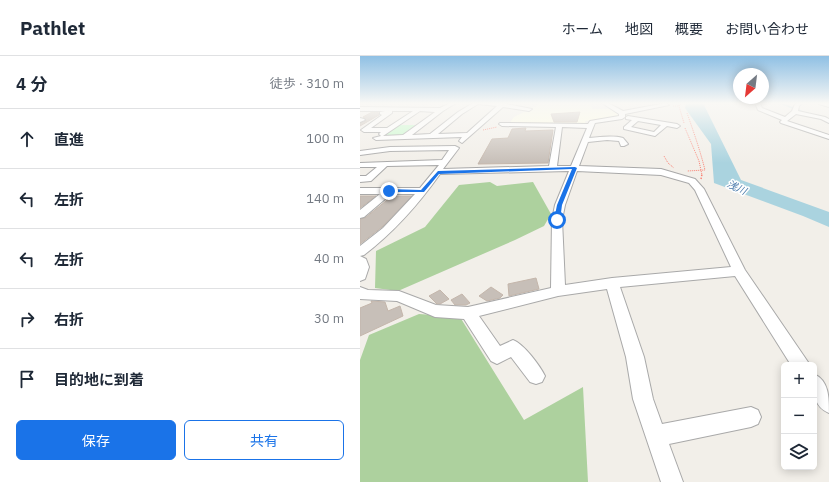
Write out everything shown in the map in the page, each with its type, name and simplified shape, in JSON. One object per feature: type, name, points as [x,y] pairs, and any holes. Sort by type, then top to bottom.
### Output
[{"type":"street","points":[[374,123],[364,130],[389,130]]},
{"type":"street","points":[[361,154],[370,141],[400,123]]},
{"type":"street","points":[[406,136],[424,123]]},
{"type":"street","points":[[433,135],[448,123]]},
{"type":"street","points":[[360,252],[390,226],[422,191],[456,148],[482,123]]},
{"type":"street","points":[[558,291],[557,220],[560,205],[593,123]]},
{"type":"street","points":[[632,123],[626,128],[655,134],[666,124]]},
{"type":"street","points":[[658,123],[677,126]]},
{"type":"street","points":[[786,123],[827,135]]},
{"type":"street","points":[[502,124],[591,126]]},
{"type":"street","points":[[553,168],[560,126]]},
{"type":"street","points":[[370,141],[406,136],[468,135]]},
{"type":"street","points":[[586,140],[614,138],[621,139],[624,144]]},
{"type":"street","points":[[361,154],[390,149],[456,148]]},
{"type":"street","points":[[360,165],[445,162]]},
{"type":"street","points":[[360,186],[364,179],[386,164]]},
{"type":"street","points":[[438,172],[553,168],[677,172],[692,181],[699,189],[739,272],[799,362]]},
{"type":"street","points":[[360,191],[422,191]]},
{"type":"street","points":[[360,215],[389,191]]},
{"type":"street","points":[[360,260],[364,267],[360,276]]},
{"type":"street","points":[[360,292],[365,295],[400,296],[435,311],[468,313],[558,291],[612,282],[739,272]]},
{"type":"street","points":[[612,282],[635,357],[643,399],[672,482]]},
{"type":"street","points":[[468,313],[497,356],[514,347],[536,376]]},
{"type":"street","points":[[817,387],[829,403]]},
{"type":"street","points":[[656,436],[751,417]]},
{"type":"path","points":[[683,123],[686,133],[702,171],[702,177],[699,182]]},
{"type":"path","points":[[690,123],[694,138],[699,144],[705,170],[702,171]]},
{"type":"path","points":[[664,156],[668,163],[677,172],[702,171]]},
{"type":"shaded area","points":[[585,123],[586,125],[509,124]]},
{"type":"green space","points":[[397,125],[421,125],[406,136],[376,138]]},
{"type":"green space","points":[[490,182],[497,186],[533,182],[551,214],[544,226],[398,291],[375,288],[376,251],[425,227],[459,185]]},
{"type":"green space","points":[[419,314],[460,317],[524,420],[583,387],[588,482],[360,482],[360,360],[369,335]]},
{"type":"water","name":"浅川","points":[[696,123],[713,123],[741,180],[829,212],[829,227],[714,183],[711,144]]},
{"type":"building","points":[[526,128],[525,131],[553,130],[548,163],[478,164],[492,139],[508,138],[512,129]]},
{"type":"building","points":[[360,196],[376,196],[360,208]]},
{"type":"building","points":[[392,196],[412,196],[382,227],[360,244],[360,219],[365,218]]},
{"type":"building","points":[[536,278],[539,289],[509,296],[508,284]]},
{"type":"building","points":[[491,287],[503,295],[500,298],[487,301],[479,296]]},
{"type":"building","points":[[440,290],[449,299],[437,304],[429,296]]},
{"type":"building","points":[[462,294],[470,303],[466,305],[455,305],[451,300]]},
{"type":"building","points":[[371,301],[385,302],[388,311],[400,306],[403,316],[360,336],[360,308],[372,303]]},
{"type":"route","points":[[389,191],[422,191],[438,172],[575,168],[560,205],[557,220]]}]
